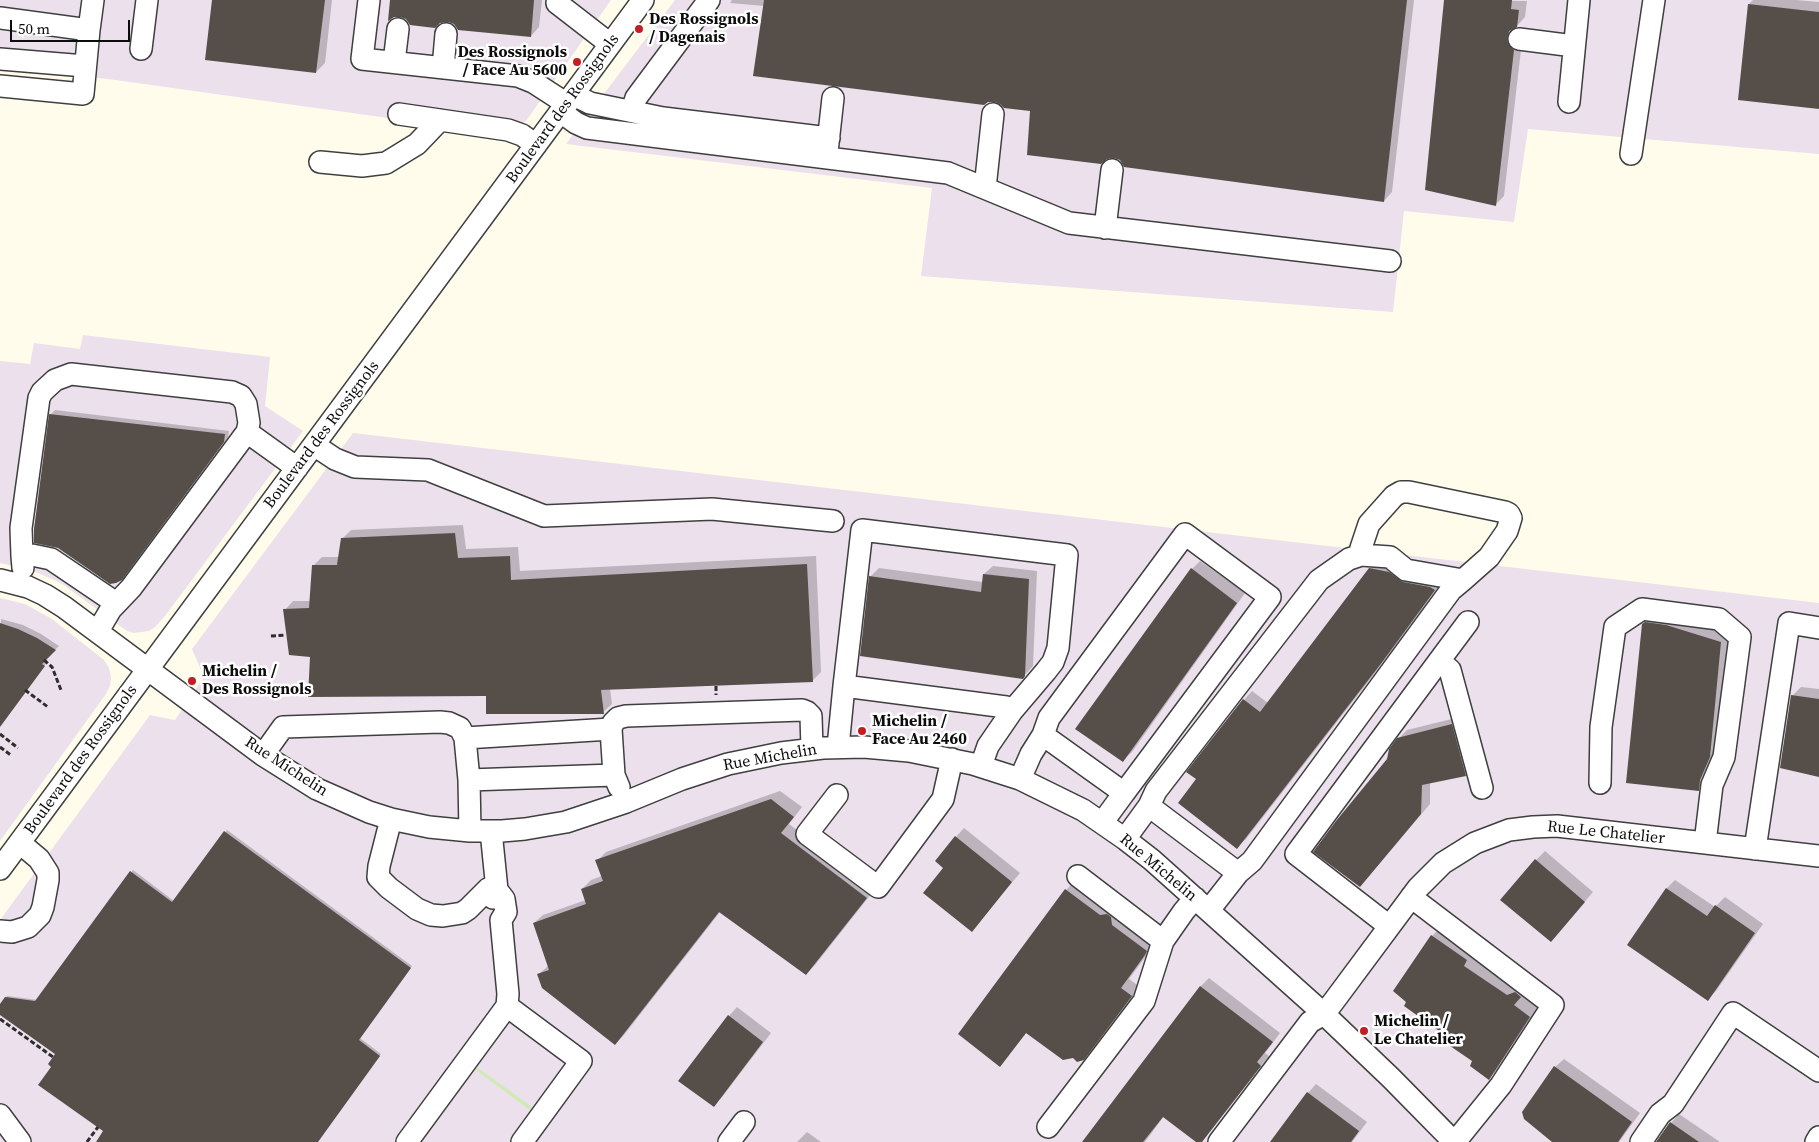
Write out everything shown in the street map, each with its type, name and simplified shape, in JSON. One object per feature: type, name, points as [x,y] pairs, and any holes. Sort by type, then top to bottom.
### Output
[{"type":"street","points":[[0,86],[84,94],[85,66],[93,0]]},
{"type":"street","points":[[142,50],[147,0]]},
{"type":"street","points":[[369,0],[362,59],[518,76],[533,82],[567,104],[576,123],[587,128],[828,148]]},
{"type":"street","points":[[560,0],[557,3],[610,44]]},
{"type":"street","name":"Boulevard des Rossignols","points":[[0,869],[643,0]]},
{"type":"street","points":[[632,110],[636,98],[708,0]]},
{"type":"street","points":[[1569,102],[1579,0]]},
{"type":"street","points":[[1631,154],[1654,0]]},
{"type":"street","points":[[0,18],[89,30]]},
{"type":"street","points":[[394,62],[398,29]]},
{"type":"street","points":[[443,68],[446,34]]},
{"type":"street","points":[[1519,39],[1574,46]]},
{"type":"street","points":[[0,59],[85,66]]},
{"type":"street","points":[[828,148],[833,98]]},
{"type":"street","points":[[567,104],[590,103],[632,110],[663,118],[828,148],[948,173],[1069,222],[1105,228],[1390,261]]},
{"type":"street","points":[[399,114],[508,130],[522,135],[536,145]]},
{"type":"street","points":[[985,188],[993,114]]},
{"type":"street","points":[[320,162],[362,166],[386,163],[417,144],[440,120]]},
{"type":"street","points":[[1105,228],[1112,170]]},
{"type":"street","points":[[9,582],[23,570],[20,542],[21,528],[39,398],[42,392],[54,380],[71,374],[232,392],[241,396],[246,404],[249,423],[247,432],[130,588],[116,603],[98,631]]},
{"type":"street","points":[[247,432],[298,468]]},
{"type":"street","points":[[314,445],[335,459],[355,467],[428,470],[544,516],[712,509],[833,521]]},
{"type":"street","points":[[1048,1127],[1144,1001],[1163,941],[1184,910],[1202,904],[1252,861],[1451,590],[1487,560],[1510,523],[1510,516],[1507,513],[1409,492],[1401,492],[1394,496],[1369,524],[1361,548],[1361,555]]},
{"type":"street","points":[[838,747],[862,530],[1067,555],[1058,648],[1053,662],[1012,712],[988,746],[982,766]]},
{"type":"street","points":[[1020,779],[1031,754],[1043,735],[1049,718],[1185,534],[1270,598],[1102,823]]},
{"type":"street","points":[[22,556],[32,555],[51,559],[116,603]]},
{"type":"street","points":[[1125,838],[1148,806],[1156,791],[1318,580],[1349,559],[1361,555],[1390,557],[1406,570],[1463,580]]},
{"type":"street","name":"Rue Michelin","points":[[9,582],[36,591],[56,601],[264,755],[329,796],[391,819],[429,827],[491,832],[526,829],[566,822],[728,764],[752,758],[812,749],[838,747],[896,750],[982,766],[1020,779],[1066,801],[1125,838],[1202,904],[1324,1014],[1455,1142]]},
{"type":"street","points":[[1600,783],[1601,727],[1615,627],[1642,609],[1719,619],[1740,637],[1724,757],[1712,785],[1705,843]]},
{"type":"street","points":[[1389,926],[1296,854],[1468,622]]},
{"type":"street","points":[[1755,849],[1790,623],[1819,628]]},
{"type":"street","points":[[1439,661],[1450,670],[1482,788]]},
{"type":"street","points":[[844,686],[1001,706],[1012,712]]},
{"type":"street","points":[[626,802],[614,775],[612,729],[613,723],[618,718],[626,716],[802,710],[810,716],[812,749]]},
{"type":"street","points":[[264,755],[283,727],[449,723],[460,728],[465,738],[469,780],[470,831]]},
{"type":"street","points":[[465,738],[612,729]]},
{"type":"street","points":[[1043,735],[1124,793]]},
{"type":"street","points":[[837,795],[808,834],[878,887],[943,799],[952,759]]},
{"type":"street","points":[[469,780],[614,775]]},
{"type":"street","points":[[1148,806],[1238,873]]},
{"type":"street","points":[[391,819],[378,877],[388,888],[417,909],[430,915],[443,916],[462,913],[488,890],[496,888]]},
{"type":"street","name":"Rue Le Chatelier","points":[[1220,1142],[1310,1022],[1324,1014],[1410,897],[1435,870],[1454,855],[1486,838],[1520,828],[1557,826],[1819,856]]},
{"type":"street","points":[[407,1142],[507,1006],[508,994],[502,920],[495,914],[493,898],[496,888],[491,832]]},
{"type":"street","points":[[0,930],[12,932],[28,927],[40,915],[43,907],[48,873],[39,859],[20,843]]},
{"type":"street","points":[[1078,876],[1163,941]]},
{"type":"street","points":[[1410,897],[1553,1005],[1501,1086],[1455,1142]]},
{"type":"street","points":[[507,1006],[581,1061],[522,1142]]},
{"type":"street","points":[[1641,1142],[1660,1114],[1673,1104],[1733,1013],[1819,1071]]},
{"type":"street","points":[[0,1115],[20,1142]]},
{"type":"street","points":[[729,1142],[744,1122]]},
{"type":"street","points":[[1816,1142],[1819,1137]]},
{"type":"path","points":[[271,636],[286,635]]},
{"type":"path","points":[[44,660],[52,667],[61,690]]},
{"type":"path","points":[[716,686],[716,697]]},
{"type":"path","points":[[25,690],[48,707]]},
{"type":"path","points":[[0,734],[18,748]]},
{"type":"path","points":[[0,747],[12,756]]},
{"type":"path","points":[[0,1019],[53,1057]]},
{"type":"path","points":[[87,1142],[98,1127]]},
{"type":"shaded area","points":[[0,0],[611,0],[526,121],[503,134],[108,79],[0,67]]},
{"type":"shaded area","points":[[675,0],[1819,0],[1819,154],[1528,129],[1514,222],[1404,211],[1393,312],[921,276],[932,188],[566,144]]},
{"type":"shaded area","points":[[83,335],[270,357],[265,406],[303,431],[165,616],[149,631],[134,633],[127,631],[61,583],[31,570],[0,563],[0,361],[30,364],[34,343],[80,349]]},
{"type":"shaded area","points":[[353,433],[1819,603],[1819,1142],[0,1142],[0,920],[150,715],[175,720],[204,677],[192,649]]},
{"type":"shaded area","points":[[0,598],[25,604],[52,619],[104,660],[109,668],[111,677],[110,686],[106,694],[0,841]]},
{"type":"green space","points":[[478,1068],[532,1107],[530,1110],[476,1070]]},
{"type":"building","points":[[212,0],[325,0],[316,73],[205,60]]},
{"type":"building","points":[[390,0],[534,0],[531,37],[458,30],[454,24],[448,22],[440,23],[435,28],[410,25],[406,19],[400,17],[394,17],[388,21]]},
{"type":"building","points":[[764,0],[1407,0],[1384,202],[1124,167],[1120,160],[1114,158],[1107,159],[1101,164],[1027,155],[1030,111],[1004,108],[995,102],[988,102],[984,105],[753,76]]},
{"type":"building","points":[[1444,0],[1512,0],[1511,9],[1519,10],[1517,27],[1509,31],[1507,38],[1508,44],[1514,50],[1496,206],[1425,190]]},
{"type":"building","points":[[1748,4],[1819,12],[1819,109],[1738,100]]},
{"type":"building","points":[[49,414],[225,434],[224,442],[122,580],[116,583],[110,584],[58,548],[34,543],[34,529]]},
{"type":"building","points":[[455,533],[458,558],[510,556],[511,580],[807,564],[813,682],[601,690],[604,714],[486,714],[486,696],[308,697],[310,657],[289,655],[283,609],[309,608],[312,565],[337,565],[341,538]]},
{"type":"building","points":[[1191,568],[1237,603],[1123,762],[1075,729]]},
{"type":"building","points":[[1369,568],[1389,572],[1403,582],[1430,587],[1435,590],[1383,661],[1237,849],[1178,803],[1196,779],[1186,772],[1243,699],[1260,712]]},
{"type":"building","points":[[983,574],[1029,579],[1025,676],[1023,679],[860,656],[869,576],[981,592]]},
{"type":"building","points":[[1645,622],[1666,625],[1721,642],[1710,757],[1700,780],[1699,791],[1626,783],[1642,624]]},
{"type":"building","points":[[0,623],[37,638],[56,650],[42,664],[45,666],[0,727]]},
{"type":"building","points":[[1791,695],[1819,699],[1819,777],[1780,768]]},
{"type":"building","points":[[1452,724],[1466,776],[1422,785],[1421,814],[1360,887],[1313,852],[1387,759],[1389,749],[1397,738]]},
{"type":"building","points":[[771,799],[794,817],[781,833],[867,898],[806,975],[719,912],[615,1045],[542,988],[537,974],[549,970],[533,923],[586,904],[581,889],[603,881],[595,860]]},
{"type":"building","points":[[224,831],[411,968],[359,1040],[380,1056],[318,1142],[96,1142],[103,1131],[38,1085],[51,1067],[48,1064],[55,1054],[0,1015],[0,1004],[5,997],[35,1001],[130,871],[172,902]]},
{"type":"building","points":[[955,836],[1012,882],[972,932],[923,893],[943,868],[935,861]]},
{"type":"building","points":[[1535,859],[1585,902],[1551,942],[1500,900]]},
{"type":"building","points":[[1666,888],[1707,916],[1715,905],[1755,933],[1708,1001],[1627,945]]},
{"type":"building","points":[[1065,889],[1100,915],[1107,914],[1111,917],[1112,925],[1147,951],[1121,988],[1132,996],[1084,1060],[1077,1062],[1073,1058],[1063,1060],[1026,1033],[1000,1067],[958,1034]]},
{"type":"building","points":[[1431,935],[1467,960],[1464,966],[1507,995],[1515,992],[1521,997],[1514,1005],[1530,1017],[1489,1080],[1470,1066],[1472,1061],[1437,1037],[1439,1031],[1404,1006],[1406,1002],[1393,991]]},
{"type":"building","points":[[1200,986],[1273,1042],[1257,1062],[1261,1066],[1202,1142],[1196,1142],[1163,1117],[1143,1142],[1082,1142]]},
{"type":"building","points":[[728,1015],[763,1042],[714,1107],[678,1081]]},
{"type":"building","points":[[1554,1066],[1632,1122],[1618,1142],[1552,1142],[1524,1119],[1522,1112]]},
{"type":"building","points":[[1307,1092],[1359,1131],[1351,1142],[1270,1142]]},
{"type":"building","points":[[1670,1122],[1699,1142],[1656,1142]]},
{"type":"place","name":"Des Rossignols / Dagenais","points":[[639,29]]},
{"type":"place","name":"Des Rossignols / Face Au 5600","points":[[577,62]]},
{"type":"place","name":"Michelin / Des Rossignols","points":[[192,681]]},
{"type":"place","name":"Michelin / Face Au 2460","points":[[862,731]]},
{"type":"place","name":"Michelin / Le Chatelier","points":[[1364,1031]]}]
